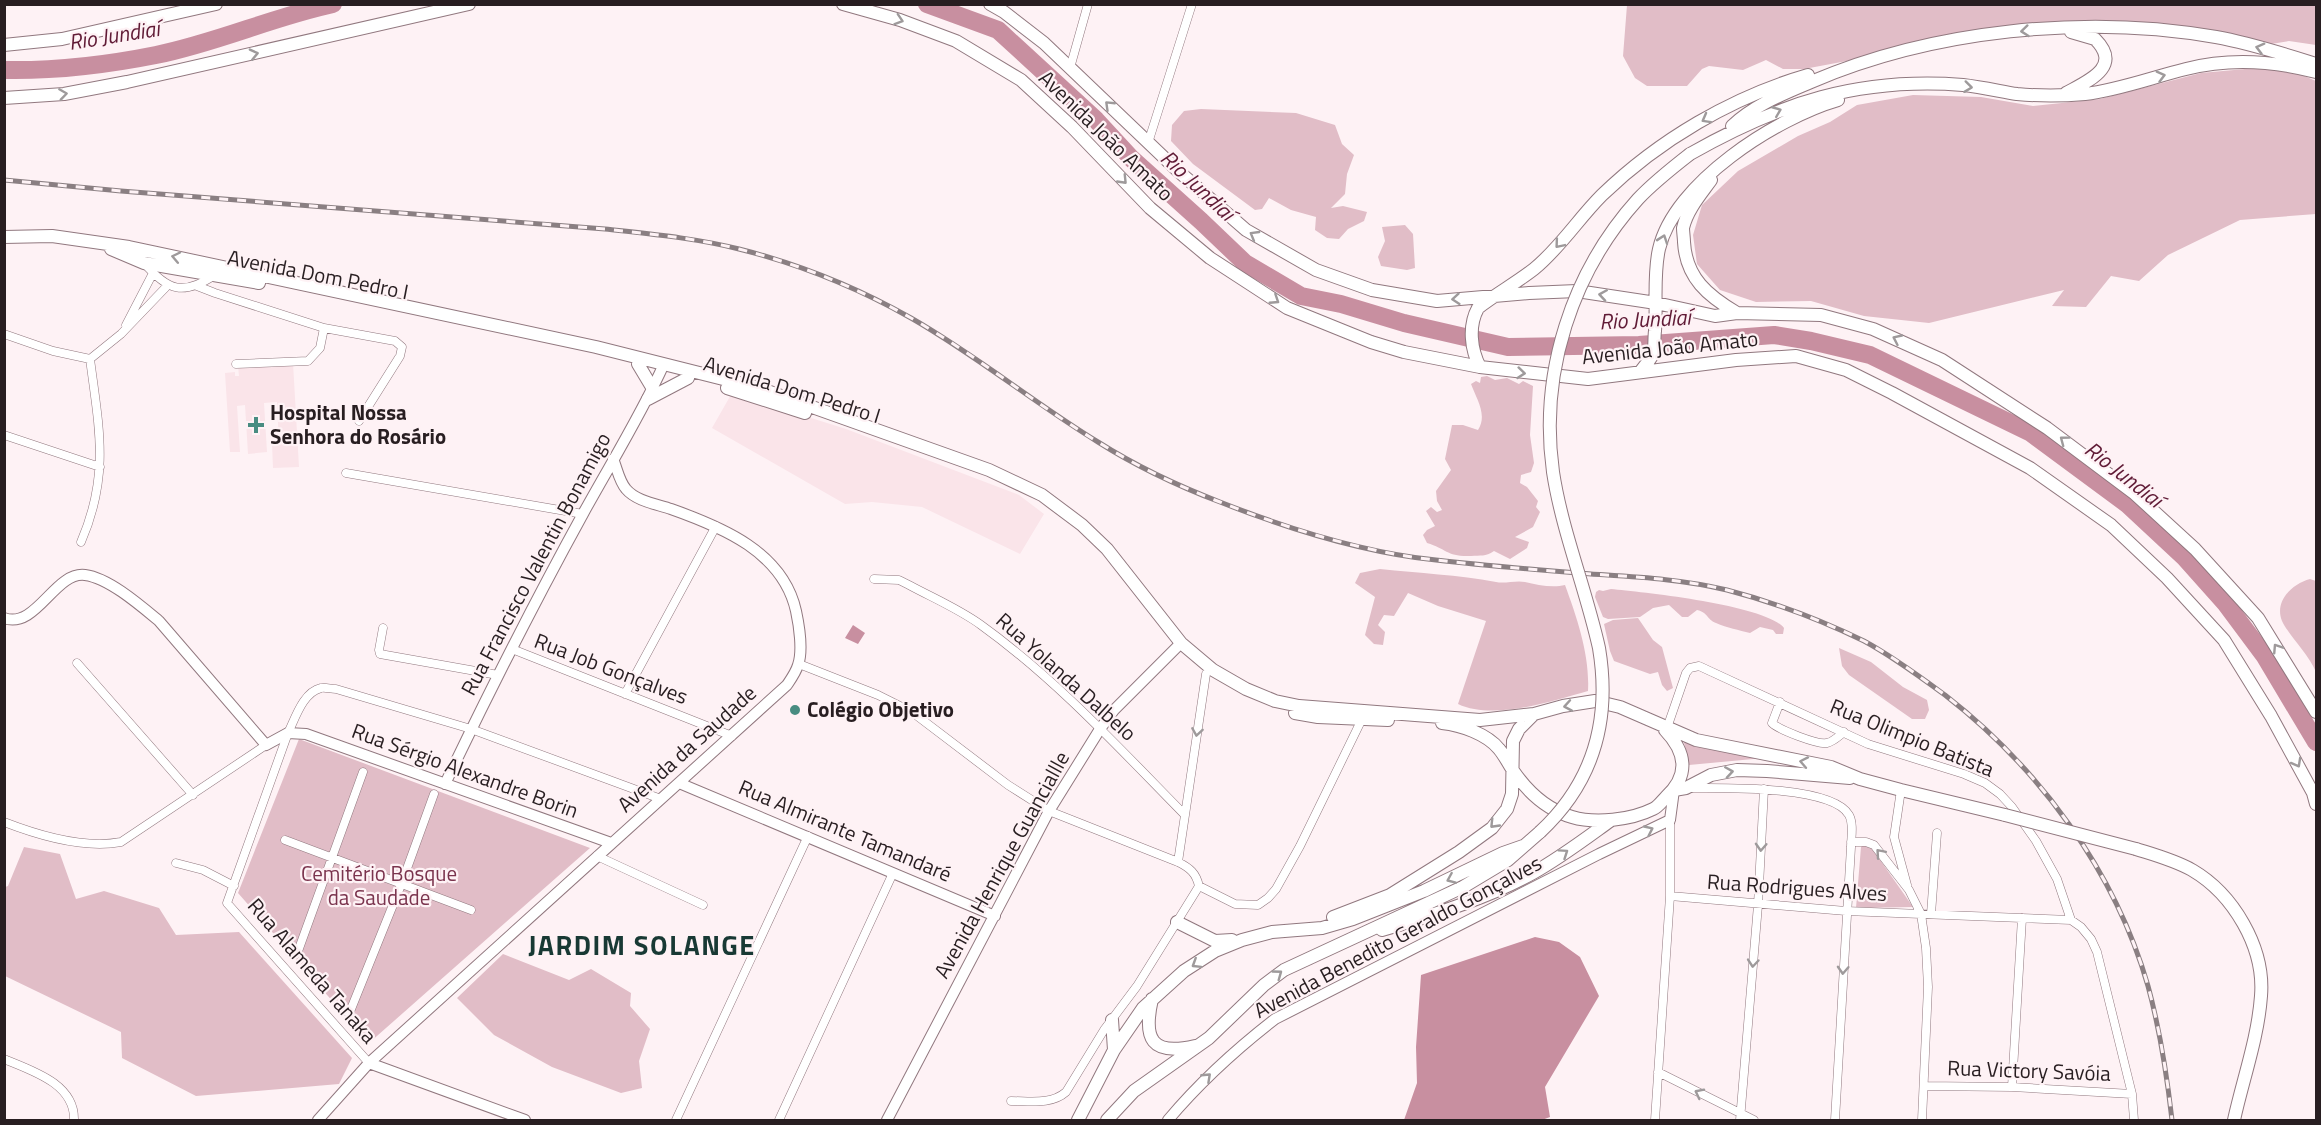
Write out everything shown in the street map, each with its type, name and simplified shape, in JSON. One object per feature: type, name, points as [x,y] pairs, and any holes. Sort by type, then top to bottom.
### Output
[{"type":"main road","points":[[4,45],[62,39],[216,4]]},
{"type":"main road","points":[[4,98],[64,94],[127,82],[469,4]]},
{"type":"main road","name":"Avenida João Amato","points":[[843,4],[900,20],[956,41],[1021,80],[1072,128],[1150,208],[1210,258],[1287,308],[1371,342],[1404,352],[1480,367],[1588,379],[1736,360],[1796,356],[1846,370],[1892,393],[2030,468],[2111,525],[2167,578],[2224,640],[2271,716],[2313,793],[2316,804]]},
{"type":"main road","name":"Avenida João Amato","points":[[990,4],[1005,8],[1246,230],[1317,270],[1372,290],[1437,301],[1577,291],[1656,303],[1715,316],[1737,313],[1821,315],[1873,329],[1942,360],[2047,428],[2135,494],[2195,549],[2258,618],[2316,712]]},
{"type":"main road","points":[[1480,367],[1472,348],[1473,316],[1478,308],[1534,268],[1602,195],[1635,166],[1675,137],[1756,93],[1807,76],[1908,49],[2050,28],[2127,28],[2216,37],[2316,64]]},
{"type":"main road","points":[[2050,28],[2095,39],[2105,53],[2105,62],[2099,74],[2063,95]]},
{"type":"main road","points":[[1107,1120],[1134,1091],[1217,1032],[1264,985],[1284,970],[1463,887],[1508,860],[1556,817],[1582,779],[1591,760],[1602,716],[1603,672],[1599,648],[1553,471],[1550,427],[1553,385],[1561,339],[1585,276],[1610,233],[1640,197],[1690,154],[1724,134],[1796,103],[1840,92],[1900,83],[1963,85],[2019,94],[2063,95],[2104,91],[2188,68],[2240,62],[2286,65],[2316,72]]},
{"type":"main road","points":[[1724,134],[1741,117],[1759,106],[1839,69]]},
{"type":"main road","points":[[1640,372],[1654,353],[1659,250],[1669,221],[1686,197],[1702,180],[1768,131],[1786,121],[1834,101],[1896,87],[1930,84]]},
{"type":"main road","points":[[1719,168],[1692,206],[1683,228],[1685,260],[1699,284],[1718,301],[1737,313]]},
{"type":"main road","name":"Avenida Dom Pedro I","points":[[4,237],[52,236],[129,247],[219,271],[638,364],[663,367],[688,378],[752,396],[930,454],[1020,490],[1060,516],[1102,555],[1178,645],[1206,674],[1231,689],[1286,711],[1318,717],[1364,715]]},
{"type":"main road","name":"Avenida Dom Pedro I","points":[[88,240],[144,263],[185,271],[219,271],[350,292],[759,388],[989,470],[1041,495],[1082,525],[1107,549],[1178,645],[1237,685],[1275,701],[1299,706],[1364,715],[1406,717]]},
{"type":"main road","points":[[638,364],[650,394],[688,378]]},
{"type":"main road","points":[[1406,717],[1480,720],[1534,714],[1595,701],[1620,706],[1696,740],[1831,767],[1900,790],[2136,849],[2167,858],[2192,870],[2213,886],[2229,903],[2249,934],[2259,961],[2262,994],[2255,1034],[2234,1120]]},
{"type":"main road","points":[[1177,922],[1215,941],[1242,940],[1289,930],[1338,915],[1390,895],[1459,852],[1492,828],[1507,809],[1512,795],[1513,741],[1520,729],[1534,714]]},
{"type":"main road","points":[[1406,717],[1451,724],[1480,734],[1498,748],[1529,791],[1545,804],[1571,817],[1610,821]]},
{"type":"main road","points":[[1665,728],[1677,742],[1683,756],[1680,789]]},
{"type":"main road","points":[[1355,937],[1392,927],[1494,891],[1541,868],[1610,821],[1654,809],[1680,789],[1711,775],[1737,770],[1860,778]]},
{"type":"main road","points":[[1289,930],[1322,928],[1353,919],[1424,891],[1523,846]]},
{"type":"main road","points":[[1078,1120],[1114,1050],[1137,1015],[1184,971],[1215,951],[1242,940]]},
{"type":"main road","points":[[1153,998],[1148,1031],[1154,1042],[1165,1048],[1178,1050],[1201,1044]]},
{"type":"main road","points":[[1112,1020],[1114,1050]]},
{"type":"street","points":[[1070,68],[1088,4]]},
{"type":"street","points":[[1148,142],[1191,4]]},
{"type":"street","points":[[129,247],[167,286],[185,288],[197,285],[219,271]]},
{"type":"street","points":[[121,334],[153,273]]},
{"type":"street","points":[[197,285],[214,293],[324,328],[395,341],[402,346],[400,356],[359,421]]},
{"type":"street","points":[[90,359],[121,334],[167,286]]},
{"type":"street","points":[[237,364],[308,361],[320,348],[324,328]]},
{"type":"street","points":[[4,334],[53,351],[90,359]]},
{"type":"street","points":[[81,542],[99,486],[100,467],[101,439],[90,359]]},
{"type":"street","name":"Rua Francisco Valentin Bonamigo","points":[[445,784],[498,675],[663,367]]},
{"type":"street","points":[[4,435],[100,467]]},
{"type":"street","points":[[614,459],[626,489],[639,499],[716,526],[750,545],[765,558],[781,577],[794,600],[800,628],[799,664],[878,695],[912,712],[1008,785],[1049,811],[1178,862],[1193,871],[1199,886],[1235,904],[1258,905],[1276,889],[1300,846],[1364,715]]},
{"type":"street","points":[[346,473],[583,514]]},
{"type":"street","points":[[625,694],[716,526]]},
{"type":"street","points":[[4,618],[16,621],[27,615],[71,578],[82,574],[94,577],[141,606],[159,621],[266,745]]},
{"type":"street","name":"Rua Yolanda Dalbelo","points":[[874,579],[899,580],[979,624],[1019,655],[1100,729],[1185,814]]},
{"type":"street","points":[[383,628],[380,654],[498,675]]},
{"type":"street","name":"Avenida Henrique Guanciallle","points":[[887,1120],[1049,811],[1114,710],[1178,645]]},
{"type":"street","name":"Rua Job Gonçalves","points":[[512,649],[732,736]]},
{"type":"street","points":[[77,663],[193,795]]},
{"type":"street","name":"Avenida da Saudade","points":[[318,1120],[369,1063],[787,685],[799,664]]},
{"type":"street","name":"Rua Olimpio Batista","points":[[1665,728],[1686,673],[1694,666],[1703,667],[1900,756],[1964,774],[1985,783],[2000,794],[2036,841],[2057,879],[2071,920],[2081,927],[2091,939],[2097,952],[2132,1094],[2134,1120]]},
{"type":"street","points":[[1178,862],[1206,674]]},
{"type":"street","name":"Rua Alameda Tanaka","points":[[369,1063],[227,903],[288,734],[309,694],[321,688],[336,689],[471,729]]},
{"type":"street","points":[[1780,702],[1772,720],[1780,729],[1821,743],[1832,741],[1844,732]]},
{"type":"street","points":[[471,729],[661,799]]},
{"type":"street","points":[[4,822],[77,842],[105,845],[121,842],[266,745],[288,734]]},
{"type":"street","name":"Rua Sérgio Alexandre Borin","points":[[288,734],[306,735],[611,843]]},
{"type":"street","points":[[297,954],[363,772]]},
{"type":"street","name":"Rua Almirante Tamandaré","points":[[679,783],[995,916]]},
{"type":"street","points":[[1655,1120],[1670,896],[1670,820],[1680,789],[1764,789],[1829,801],[1842,807],[1851,821],[1835,1120]]},
{"type":"street","points":[[1740,1117],[1758,905],[1764,789]]},
{"type":"street","points":[[1900,790],[1894,837],[1909,891]]},
{"type":"street","points":[[349,1014],[401,885],[434,794]]},
{"type":"street","name":"Avenida Benedito Geraldo Gonçalves","points":[[1168,1120],[1205,1078],[1240,1046],[1275,1019],[1670,820]]},
{"type":"street","points":[[1931,914],[1937,834]]},
{"type":"street","points":[[676,1120],[808,836]]},
{"type":"street","points":[[285,840],[471,910]]},
{"type":"street","points":[[1851,842],[1874,845],[1909,891],[1922,914],[1928,987],[1922,1120]]},
{"type":"street","points":[[597,856],[703,905]]},
{"type":"street","points":[[176,863],[203,870],[234,886]]},
{"type":"street","points":[[779,1120],[893,873]]},
{"type":"street","points":[[1011,1101],[1049,1101],[1059,1098],[1066,1092],[1104,1030],[1137,986],[1199,886]]},
{"type":"street","name":"Rua Rodrigues Alves","points":[[1670,896],[1846,911],[2071,920]]},
{"type":"street","points":[[2012,1087],[2022,918]]},
{"type":"street","points":[[4,1059],[52,1082],[64,1092],[73,1104],[74,1120]]},
{"type":"street","points":[[369,1063],[525,1120]]},
{"type":"street","points":[[1658,1072],[1740,1117],[1754,1120]]},
{"type":"street","name":"Rua Victory Savóia","points":[[1924,1086],[2012,1087],[2132,1094]]},
{"type":"shaded area","name":"Hospital Nossa Senhora do Rosário","points":[[293,363],[299,467],[273,468],[272,444],[279,443],[277,402],[264,403],[267,452],[248,454],[245,405],[237,406],[240,452],[230,452],[225,373],[235,372],[235,376],[239,376],[238,366]]},
{"type":"shaded area","points":[[732,393],[846,429],[1019,495],[1044,514],[1020,554],[922,507],[872,502],[845,504],[712,428]]},
{"type":"shaded area","points":[[853,625],[865,633],[858,644],[845,638]]},
{"type":"shaded area","points":[[1535,937],[1559,942],[1580,957],[1599,996],[1545,1087],[1550,1117],[1542,1120],[1404,1120],[1417,1083],[1416,1047],[1421,975]]},
{"type":"green space","points":[[1627,5],[2316,5],[2316,45],[2289,41],[2265,45],[2144,23],[2055,22],[1804,69],[1783,69],[1766,60],[1743,70],[1709,66],[1702,69],[1687,86],[1647,86],[1635,78],[1623,56]]},
{"type":"green space","points":[[2267,67],[2295,72],[2316,81],[2316,214],[2240,220],[2168,255],[2139,281],[2111,276],[2086,307],[2052,306],[2064,290],[1929,323],[1864,316],[1811,301],[1756,302],[1720,290],[1697,264],[1693,235],[1702,205],[1738,171],[1857,105],[1913,95],[1981,97],[2033,106],[2100,99],[2201,73]]},
{"type":"green space","points":[[1201,109],[1296,113],[1335,125],[1342,144],[1354,155],[1347,174],[1345,194],[1331,208],[1343,206],[1367,212],[1364,221],[1348,229],[1339,239],[1327,238],[1315,230],[1316,217],[1291,210],[1269,198],[1262,209],[1255,210],[1193,164],[1171,141],[1172,125],[1184,111]]},
{"type":"green space","points":[[1405,225],[1413,234],[1415,268],[1407,270],[1381,266],[1378,257],[1385,241],[1382,227]]},
{"type":"green space","points":[[1487,376],[1495,380],[1507,378],[1519,384],[1523,381],[1533,386],[1530,435],[1534,463],[1531,472],[1521,475],[1520,483],[1527,487],[1538,501],[1536,507],[1540,512],[1533,527],[1515,537],[1529,542],[1527,548],[1510,559],[1494,551],[1480,556],[1452,554],[1427,543],[1423,535],[1435,526],[1426,511],[1431,507],[1437,512],[1442,510],[1437,501],[1436,491],[1451,470],[1445,459],[1452,425],[1463,425],[1478,430],[1482,418],[1471,384],[1476,381],[1480,383],[1481,377]]},
{"type":"green space","points":[[1380,569],[1545,586],[1565,585],[1585,650],[1588,691],[1541,704],[1505,710],[1472,709],[1458,704],[1486,621],[1438,606],[1408,593],[1394,616],[1384,615],[1378,625],[1385,632],[1383,645],[1374,644],[1365,635],[1375,597],[1355,583],[1360,573]]},
{"type":"green space","points":[[2310,579],[2316,581],[2316,672],[2285,627],[2280,614],[2280,607],[2286,594],[2303,581]]},
{"type":"green space","points":[[1611,589],[1730,606],[1773,620],[1784,628],[1783,634],[1776,634],[1773,630],[1760,627],[1750,633],[1729,628],[1697,610],[1688,617],[1682,617],[1669,605],[1653,608],[1640,617],[1608,619],[1603,617],[1595,597],[1599,590]]},
{"type":"green space","points":[[1638,618],[1653,640],[1662,647],[1673,688],[1667,691],[1662,685],[1658,672],[1650,674],[1614,661],[1610,651],[1604,624],[1613,620]]},
{"type":"green space","points":[[1839,648],[1871,662],[1903,687],[1927,700],[1929,710],[1925,719],[1912,719],[1849,675],[1842,666]]},
{"type":"green space","points":[[1683,738],[1764,758],[1689,765]]},
{"type":"green space","name":"Cemitério Bosque da Saudade","points":[[299,739],[590,848],[369,1043],[238,893]]},
{"type":"green space","points":[[1864,844],[1871,847],[1913,907],[1856,908],[1861,847]]},
{"type":"green space","points":[[24,847],[60,854],[76,899],[104,891],[159,908],[176,935],[239,932],[352,1058],[339,1084],[196,1096],[122,1058],[121,1032],[5,976],[5,887],[8,886]]},
{"type":"green space","points":[[503,954],[569,980],[591,969],[631,993],[630,1006],[650,1029],[639,1061],[642,1088],[621,1093],[552,1067],[494,1035],[457,998]]},
{"type":"waterway","name":"Rio Jundiaí","points":[[4,70],[80,67],[156,55],[201,44],[333,4]]},
{"type":"waterway","name":"Rio Jundiaí","points":[[927,4],[998,30],[1096,120],[1132,159],[1245,263],[1301,296],[1341,304],[1404,323],[1508,347],[1639,345],[1774,335],[1811,341],[1870,355],[2031,433],[2127,504],[2185,558],[2226,604],[2264,655],[2316,742]]},
{"type":"railway","points":[[4,180],[605,229],[689,239],[739,249],[806,270],[891,307],[935,332],[1112,451],[1189,489],[1272,521],[1326,538],[1409,557],[1659,579],[1710,586],[1762,600],[1831,626],[1885,653],[1945,695],[2012,755],[2069,825],[2116,902],[2134,943],[2156,1019],[2172,1120]]},
{"type":"place","name":"Hospital Nossa Senhora do Rosário","points":[[256,425]]},
{"type":"place","name":"Colégio Objetivo","points":[[795,710]]},
{"type":"district","name":"JARDIM SOLANGE","points":[[642,946]]}]
